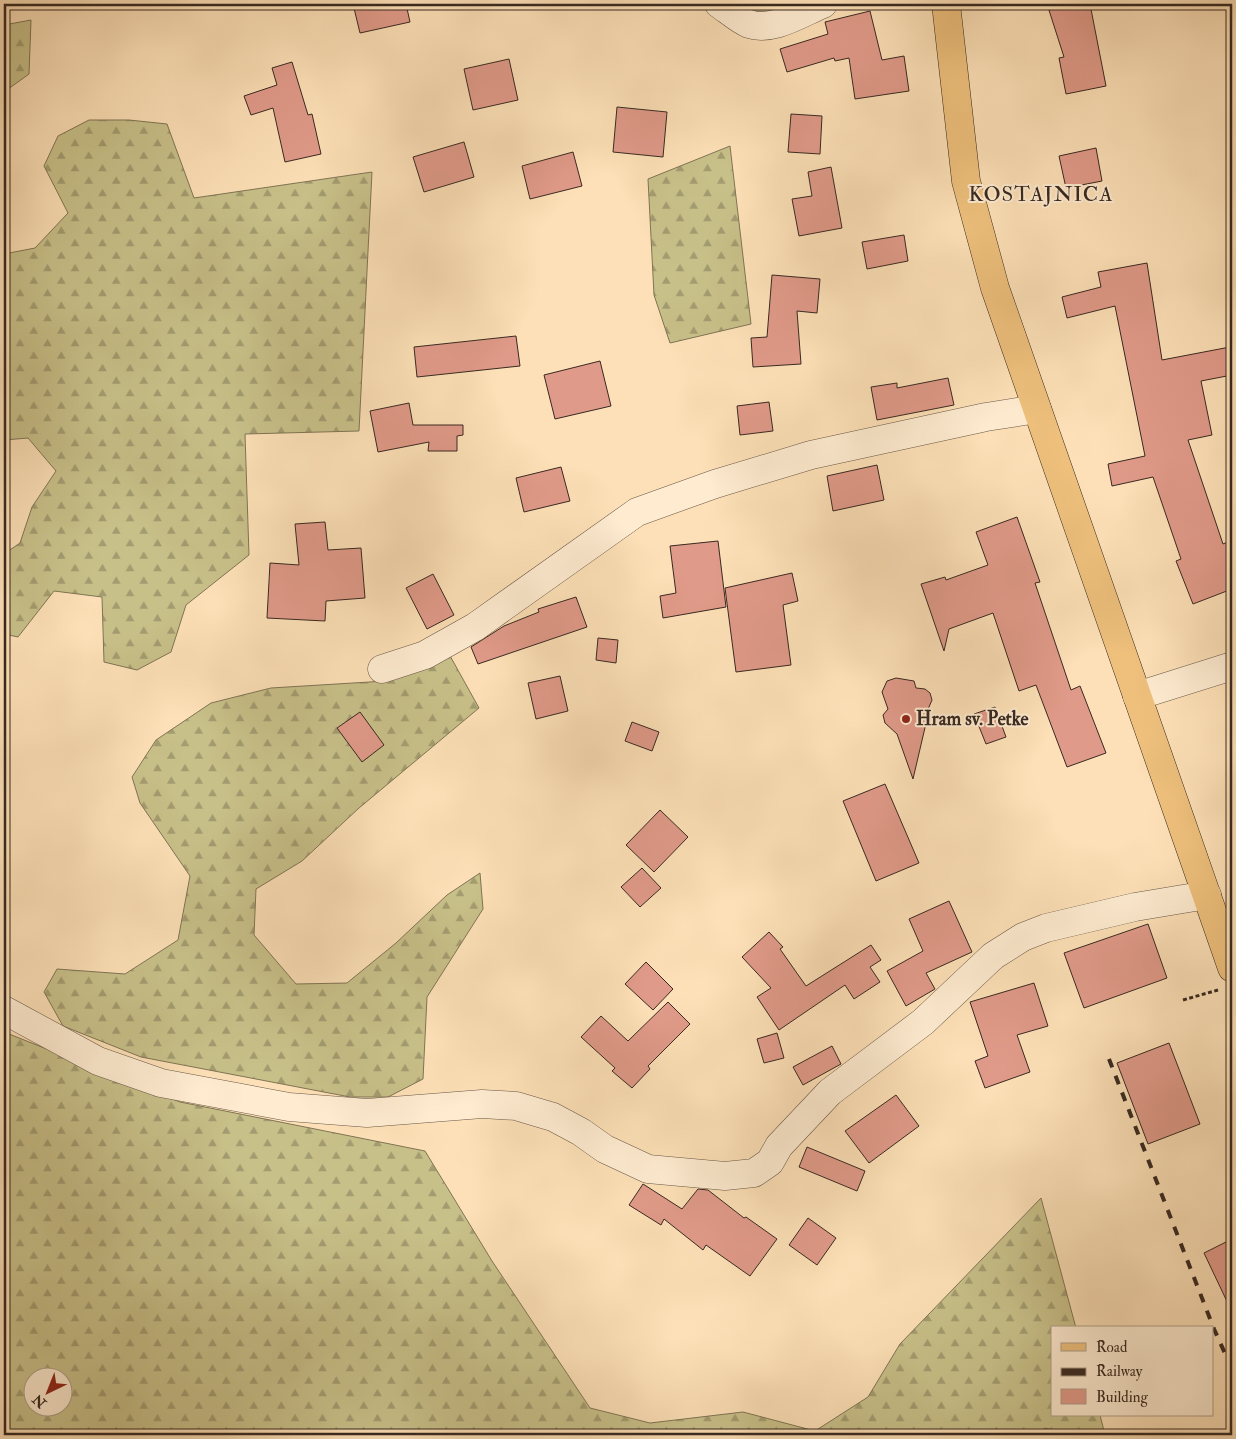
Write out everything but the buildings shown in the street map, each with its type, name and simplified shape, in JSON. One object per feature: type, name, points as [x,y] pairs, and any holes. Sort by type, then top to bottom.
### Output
[{"type":"main road","points":[[946,4],[966,181],[995,288],[1207,895],[1228,978]]},
{"type":"street","points":[[720,4],[748,24],[766,25],[780,23],[822,4]]},
{"type":"street","points":[[382,669],[425,655],[475,627],[637,512],[715,484],[811,455],[986,417],[1037,409]]},
{"type":"street","points":[[1137,696],[1232,666]]},
{"type":"street","points":[[4,1010],[98,1061],[161,1083],[289,1107],[367,1113],[482,1104],[516,1106],[553,1117],[581,1132],[605,1149],[648,1169],[725,1176],[754,1174],[770,1162],[779,1146],[830,1092],[923,1022],[993,956],[1023,937],[1046,928],[1135,907],[1207,895]]},
{"type":"path","points":[[1183,1000],[1228,978]]},
{"type":"green space","points":[[739,4],[799,4],[775,13],[762,15],[748,10]]},
{"type":"green space","points":[[31,20],[29,74],[4,92],[4,25]]},
{"type":"green space","points":[[89,120],[129,120],[167,124],[194,198],[372,172],[359,431],[245,434],[249,555],[186,605],[171,652],[137,670],[104,662],[102,597],[54,591],[18,637],[4,634],[4,554],[20,543],[32,507],[56,471],[28,438],[4,440],[4,254],[35,248],[68,213],[44,166],[58,136]]},
{"type":"green space","points":[[730,146],[751,324],[670,343],[654,295],[648,179]]},
{"type":"green space","points":[[449,654],[479,708],[359,808],[302,861],[256,889],[254,935],[296,984],[347,983],[396,943],[447,895],[480,873],[483,909],[427,997],[423,1079],[388,1097],[350,1097],[141,1057],[63,1026],[44,992],[57,969],[125,974],[178,940],[190,876],[140,803],[132,777],[156,740],[211,703],[271,688],[386,681]]},
{"type":"green space","points":[[4,1032],[180,1102],[425,1151],[492,1261],[590,1408],[650,1423],[743,1412],[815,1431],[868,1397],[900,1344],[1041,1198],[1075,1326],[1051,1326],[1051,1416],[1100,1416],[1105,1435],[1071,1435],[1045,1428],[1034,1435],[4,1435]]},
{"type":"railway","points":[[1109,1059],[1213,1326]]},
{"type":"railway","points":[[1214,1329],[1232,1369]]},
{"type":"place","name":"Hram sv. Petke","points":[[906,719]]},
{"type":"district","name":"KOSTAJNICA","points":[[1041,194]]}]
